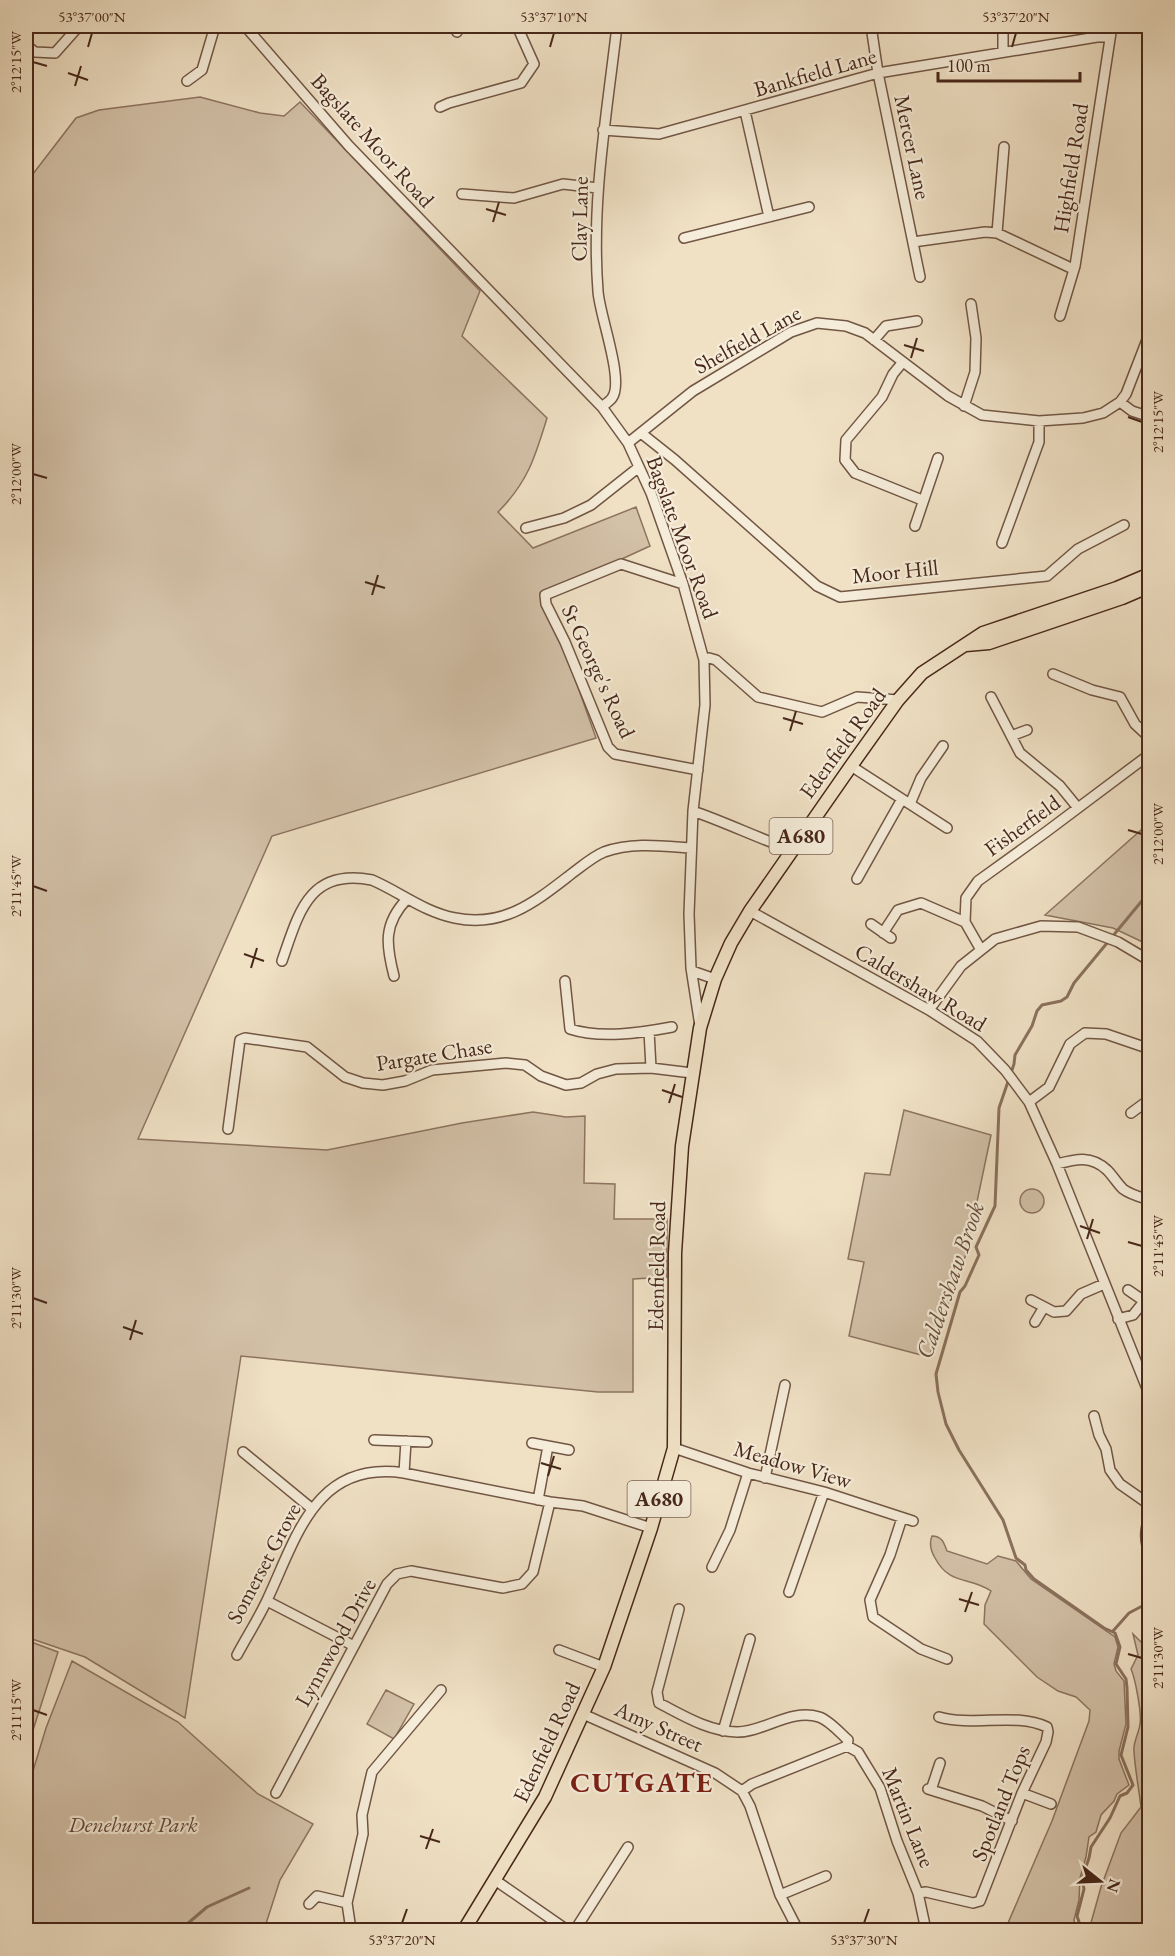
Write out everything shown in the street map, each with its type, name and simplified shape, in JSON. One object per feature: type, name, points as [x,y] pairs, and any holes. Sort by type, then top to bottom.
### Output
[{"type":"main road","name":"Edenfield Road","points":[[464,1930],[545,1797],[604,1667],[651,1527],[674,1448],[675,1244],[682,1146],[700,1028],[715,979],[731,943],[750,911],[851,766],[898,700],[922,673],[962,645],[989,643],[1149,574]]},
{"type":"main road","name":"Edenfield Road","points":[[1072,609],[1122,598],[1149,586]]},
{"type":"street","points":[[26,45],[35,52],[55,53],[79,26]]},
{"type":"street","points":[[187,81],[202,70],[214,26]]},
{"type":"street","name":"Bagslate Moor Road","points":[[245,26],[349,146],[602,407],[639,466],[683,584],[704,660],[705,705],[693,811],[689,914],[692,971],[700,1028]]},
{"type":"street","points":[[440,107],[521,83],[534,64],[517,26]]},
{"type":"street","name":"Clay Lane","points":[[602,407],[612,398],[617,381],[598,292],[598,188],[617,26]]},
{"type":"street","name":"Mercer Lane","points":[[871,26],[878,73],[920,277]]},
{"type":"street","points":[[1002,52],[1003,26]]},
{"type":"street","name":"Highfield Road","points":[[1060,316],[1073,269],[1112,26]]},
{"type":"street","name":"Bankfield Lane","points":[[603,130],[659,134],[878,73],[1097,37],[1110,37]]},
{"type":"street","points":[[745,111],[769,217]]},
{"type":"street","points":[[998,233],[1004,147]]},
{"type":"street","points":[[462,195],[514,198],[562,184],[598,188]]},
{"type":"street","points":[[684,238],[809,207]]},
{"type":"street","points":[[914,242],[985,232],[998,233],[1073,269]]},
{"type":"street","points":[[964,406],[975,372],[976,338],[971,304]]},
{"type":"street","points":[[874,340],[885,326],[917,321]]},
{"type":"street","name":"Shelfield Lane","points":[[627,444],[693,391],[791,332],[817,323],[846,326],[866,333],[902,363],[982,416],[1039,421],[1083,418],[1103,412],[1120,402]]},
{"type":"street","points":[[1149,332],[1126,394],[1120,402],[1132,411],[1149,417]]},
{"type":"street","points":[[902,363],[893,374],[882,397],[846,440],[845,460],[855,473],[922,500]]},
{"type":"street","points":[[1002,543],[1040,442],[1039,421]]},
{"type":"street","name":"Moor Hill","points":[[641,433],[675,460],[817,586],[840,597],[1047,576],[1078,549],[1124,525]]},
{"type":"street","points":[[915,526],[938,458]]},
{"type":"street","points":[[526,528],[564,518],[591,506],[639,466]]},
{"type":"street","name":"St George's Road","points":[[683,584],[621,564],[545,595],[546,604],[565,642],[608,747],[615,754],[698,770]]},
{"type":"street","points":[[704,660],[709,658],[716,660],[758,697],[822,712],[858,697],[898,700]]},
{"type":"street","points":[[1053,674],[1092,690],[1120,697],[1135,724],[1149,738]]},
{"type":"street","points":[[992,697],[1020,753],[1060,786],[1077,808]]},
{"type":"street","points":[[1011,736],[1027,730]]},
{"type":"street","points":[[857,879],[943,746]]},
{"type":"street","name":"Fisherfield","points":[[965,922],[966,898],[978,881],[1149,754]]},
{"type":"street","points":[[851,766],[947,828]]},
{"type":"street","points":[[693,811],[792,850]]},
{"type":"street","points":[[282,961],[301,908],[312,893],[322,885],[336,879],[361,878],[383,885],[432,912],[456,919],[471,920],[517,912],[534,903],[590,860],[605,852],[648,845],[691,848]]},
{"type":"street","points":[[394,976],[387,940],[394,918],[407,899]]},
{"type":"street","points":[[871,924],[887,935],[898,910],[921,903],[965,922],[981,950]]},
{"type":"street","name":"Caldershaw Road","points":[[750,911],[929,1010],[977,1041],[1005,1070],[1029,1102],[1057,1164],[1149,1396]]},
{"type":"street","points":[[929,1010],[961,966],[995,939],[1041,926],[1078,927],[1118,942],[1149,961]]},
{"type":"street","points":[[692,971],[715,979]]},
{"type":"street","points":[[565,981],[570,1029],[586,1034],[672,1028]]},
{"type":"street","points":[[650,1031],[651,1068]]},
{"type":"street","points":[[1029,1102],[1049,1087],[1070,1044],[1085,1033],[1106,1034],[1149,1049]]},
{"type":"street","name":"Pargate Chase","points":[[228,1129],[240,1040],[245,1038],[307,1047],[345,1077],[363,1083],[383,1085],[405,1081],[432,1070],[506,1063],[525,1065],[542,1076],[566,1085],[581,1083],[597,1074],[616,1069],[651,1068],[692,1073]]},
{"type":"street","points":[[1131,1113],[1146,1102],[1149,1096]]},
{"type":"street","points":[[1057,1164],[1079,1158],[1090,1160],[1107,1170],[1122,1188],[1132,1195],[1149,1200]]},
{"type":"street","points":[[1030,1300],[1054,1312],[1066,1311],[1081,1294],[1104,1284]]},
{"type":"street","points":[[1118,1319],[1133,1315],[1147,1298],[1128,1290]]},
{"type":"street","points":[[1035,1322],[1044,1307]]},
{"type":"street","points":[[765,1478],[785,1384]]},
{"type":"street","points":[[1094,1416],[1106,1449],[1110,1470],[1120,1484],[1149,1505]]},
{"type":"street","points":[[374,1440],[427,1442]]},
{"type":"street","points":[[404,1473],[406,1441]]},
{"type":"street","points":[[532,1443],[569,1450]]},
{"type":"street","points":[[538,1500],[548,1446]]},
{"type":"street","name":"Meadow View","points":[[674,1448],[748,1473],[824,1492],[913,1521]]},
{"type":"street","points":[[243,1452],[312,1508]]},
{"type":"street","name":"Somerset Grove","points":[[237,1655],[267,1600],[295,1536],[312,1508],[341,1483],[354,1477],[367,1474],[404,1473],[538,1500],[583,1506],[651,1527]]},
{"type":"street","points":[[712,1567],[730,1530],[748,1473]]},
{"type":"street","points":[[789,1592],[824,1492]]},
{"type":"street","name":"Lynnwood Drive","points":[[276,1793],[387,1584],[397,1575],[411,1570],[503,1588],[522,1584],[533,1572],[550,1502]]},
{"type":"street","points":[[1149,1512],[1145,1533],[1145,1545],[1149,1554]]},
{"type":"street","points":[[902,1518],[890,1555],[870,1600],[873,1617],[921,1649],[947,1659]]},
{"type":"street","points":[[267,1600],[354,1646]]},
{"type":"street","name":"Martin Lane","points":[[679,1609],[657,1692],[659,1703],[705,1726],[723,1731],[741,1732],[798,1716],[820,1717],[848,1740],[848,1746],[858,1752],[880,1788],[897,1841],[918,1893],[926,1930]]},
{"type":"street","points":[[723,1731],[750,1639]]},
{"type":"street","points":[[559,1650],[604,1667]]},
{"type":"street","points":[[351,1930],[347,1904],[363,1834],[362,1815],[372,1772],[441,1690]]},
{"type":"street","name":"Amy Street","points":[[583,1714],[662,1747],[715,1773],[742,1791]]},
{"type":"street","name":"Spotland Tops","points":[[918,1893],[926,1892],[974,1903],[980,1901],[1022,1793],[1046,1742],[1048,1732],[1047,1727],[1030,1721],[952,1721],[939,1717]]},
{"type":"street","points":[[798,1930],[780,1895],[750,1806],[742,1791],[752,1784],[848,1746]]},
{"type":"street","points":[[940,1763],[929,1790],[982,1806],[1012,1821]]},
{"type":"street","points":[[1022,1793],[1051,1804]]},
{"type":"street","points":[[575,1930],[628,1847]]},
{"type":"street","points":[[780,1895],[826,1875]]},
{"type":"street","points":[[495,1880],[567,1930]]},
{"type":"street","points":[[309,1904],[317,1896],[347,1904]]},
{"type":"green space","points":[[200,97],[260,113],[284,116],[300,102],[480,291],[462,336],[547,418],[524,479],[498,512],[533,548],[636,507],[650,546],[541,596],[563,645],[596,738],[272,836],[138,1139],[327,1150],[462,1123],[533,1112],[566,1117],[585,1116],[584,1183],[615,1184],[614,1219],[667,1219],[667,1277],[633,1279],[633,1392],[598,1392],[241,1356],[185,1718],[85,1657],[26,1637],[26,183],[76,118],[99,110]]},
{"type":"green space","points":[[1149,823],[1149,945],[1113,928],[1045,915]]},
{"type":"green space","points":[[904,1110],[991,1135],[966,1254],[929,1357],[849,1336],[864,1262],[848,1259],[865,1173],[890,1175]]},
{"type":"green space","points":[[1032,1189],[1040,1193],[1044,1201],[1040,1209],[1032,1213],[1024,1209],[1020,1201],[1024,1193]]},
{"type":"green space","points":[[932,1536],[944,1543],[947,1551],[987,1564],[998,1556],[1016,1561],[1031,1579],[1115,1637],[1118,1647],[1114,1664],[1116,1671],[1124,1681],[1126,1724],[1119,1759],[1129,1785],[1117,1794],[1114,1801],[1101,1815],[1096,1832],[1089,1837],[1074,1920],[1076,1930],[1045,1927],[1025,1930],[1008,1923],[1052,1821],[1089,1721],[1090,1710],[1076,1697],[1058,1691],[1037,1677],[984,1624],[985,1605],[991,1591],[947,1573],[932,1553]]},
{"type":"green space","points":[[1133,1634],[1149,1650],[1149,1930],[1089,1930],[1101,1887],[1121,1833],[1141,1807],[1134,1751],[1140,1719],[1138,1696],[1131,1669],[1138,1655]]},
{"type":"green space","points":[[26,1640],[58,1652],[26,1752]]},
{"type":"green space","name":"Denehurst Park","points":[[72,1661],[178,1722],[258,1794],[313,1824],[280,1880],[264,1930],[26,1930],[26,1794],[46,1728]]},
{"type":"green space","points":[[386,1690],[414,1704],[394,1739],[367,1724]]},
{"type":"waterway","name":"Caldershaw Brook","points":[[1079,1930],[1081,1928],[1077,1916],[1084,1889],[1082,1878],[1091,1847],[1110,1818],[1120,1796],[1127,1793],[1133,1785],[1121,1755],[1128,1727],[1126,1679],[1116,1664],[1120,1647],[1115,1633],[1104,1628],[1034,1579],[1026,1570],[1025,1565],[1016,1558],[1003,1520],[959,1450],[946,1424],[936,1374],[960,1292],[979,1255],[976,1247],[995,1206],[999,1108],[1015,1055],[1032,1026],[1037,1011],[1042,1005],[1061,1001],[1067,997],[1074,983],[1150,891]]},
{"type":"waterway","points":[[1113,1631],[1129,1613],[1146,1604]]},
{"type":"waterway","points":[[180,1930],[207,1907],[249,1888]]},
{"type":"district","name":"CUTGATE","points":[[642,1782]]}]
